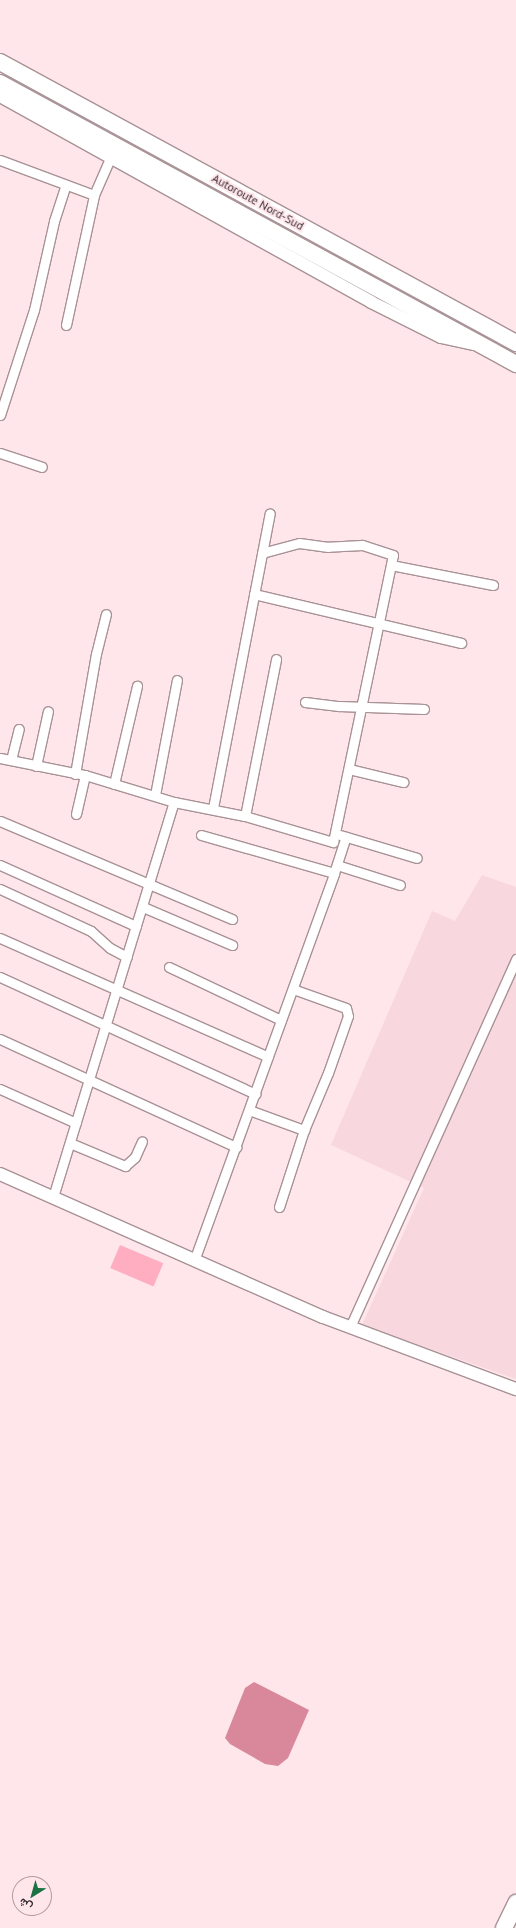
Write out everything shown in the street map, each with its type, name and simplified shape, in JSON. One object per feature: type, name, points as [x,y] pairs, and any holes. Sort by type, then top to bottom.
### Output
[{"type":"highway","name":"Autoroute Nord-Sud","points":[[0,62],[516,342]]},
{"type":"highway","name":"Autoroute Nord-Sud","points":[[0,83],[516,364]]},
{"type":"highway","points":[[487,348],[516,369]]},
{"type":"highway","points":[[504,1928],[516,1903]]},
{"type":"highway","points":[[513,1928],[516,1922]]},
{"type":"street","points":[[0,96],[430,333],[448,340],[487,348]]},
{"type":"street","points":[[66,325],[94,195],[111,156]]},
{"type":"street","points":[[0,160],[94,195]]},
{"type":"street","points":[[0,415],[34,310],[54,221],[66,185]]},
{"type":"street","points":[[0,453],[42,467]]},
{"type":"street","points":[[212,808],[270,513]]},
{"type":"street","points":[[262,553],[299,543],[328,547],[362,545],[393,554],[334,838]]},
{"type":"street","points":[[391,565],[493,585]]},
{"type":"street","points":[[254,594],[461,643]]},
{"type":"street","points":[[75,774],[96,654],[106,614]]},
{"type":"street","points":[[245,816],[276,659]]},
{"type":"street","points":[[155,795],[177,680]]},
{"type":"street","points":[[114,784],[137,686]]},
{"type":"street","points":[[304,702],[361,708],[424,709]]},
{"type":"street","points":[[36,766],[48,711]]},
{"type":"street","points":[[11,760],[19,729]]},
{"type":"street","points":[[0,758],[85,775],[174,802],[212,808],[417,858]]},
{"type":"street","points":[[348,770],[403,782]]},
{"type":"street","points":[[76,814],[85,775]]},
{"type":"street","points":[[52,1197],[70,1143],[136,926],[151,884],[174,802]]},
{"type":"street","points":[[0,821],[232,919]]},
{"type":"street","points":[[201,835],[400,885]]},
{"type":"street","points":[[195,1258],[345,841]]},
{"type":"street","points":[[0,865],[136,926]]},
{"type":"street","points":[[0,889],[91,931],[110,948],[127,957]]},
{"type":"street","points":[[143,907],[232,945]]},
{"type":"street","points":[[0,938],[268,1057]]},
{"type":"street","points":[[350,1327],[516,959]]},
{"type":"street","points":[[169,967],[281,1020]]},
{"type":"street","points":[[0,977],[255,1094]]},
{"type":"street","points":[[279,1207],[304,1130],[328,1073],[348,1016],[346,1008],[292,989]]},
{"type":"street","points":[[0,1039],[236,1147]]},
{"type":"street","points":[[0,1089],[76,1123]]},
{"type":"street","points":[[249,1110],[304,1130]]},
{"type":"street","points":[[70,1143],[125,1166],[135,1157],[142,1141]]},
{"type":"street","points":[[0,1174],[350,1327],[516,1390]]},
{"type":"shaded area","points":[[482,875],[516,887],[516,1379],[362,1325],[424,1188],[331,1145],[432,911],[455,921]]},
{"type":"shaded area","points":[[120,1245],[163,1263],[153,1286],[110,1268]]},
{"type":"shaded area","points":[[254,1682],[309,1710],[288,1758],[278,1766],[265,1764],[230,1744],[225,1738],[245,1688]]}]
